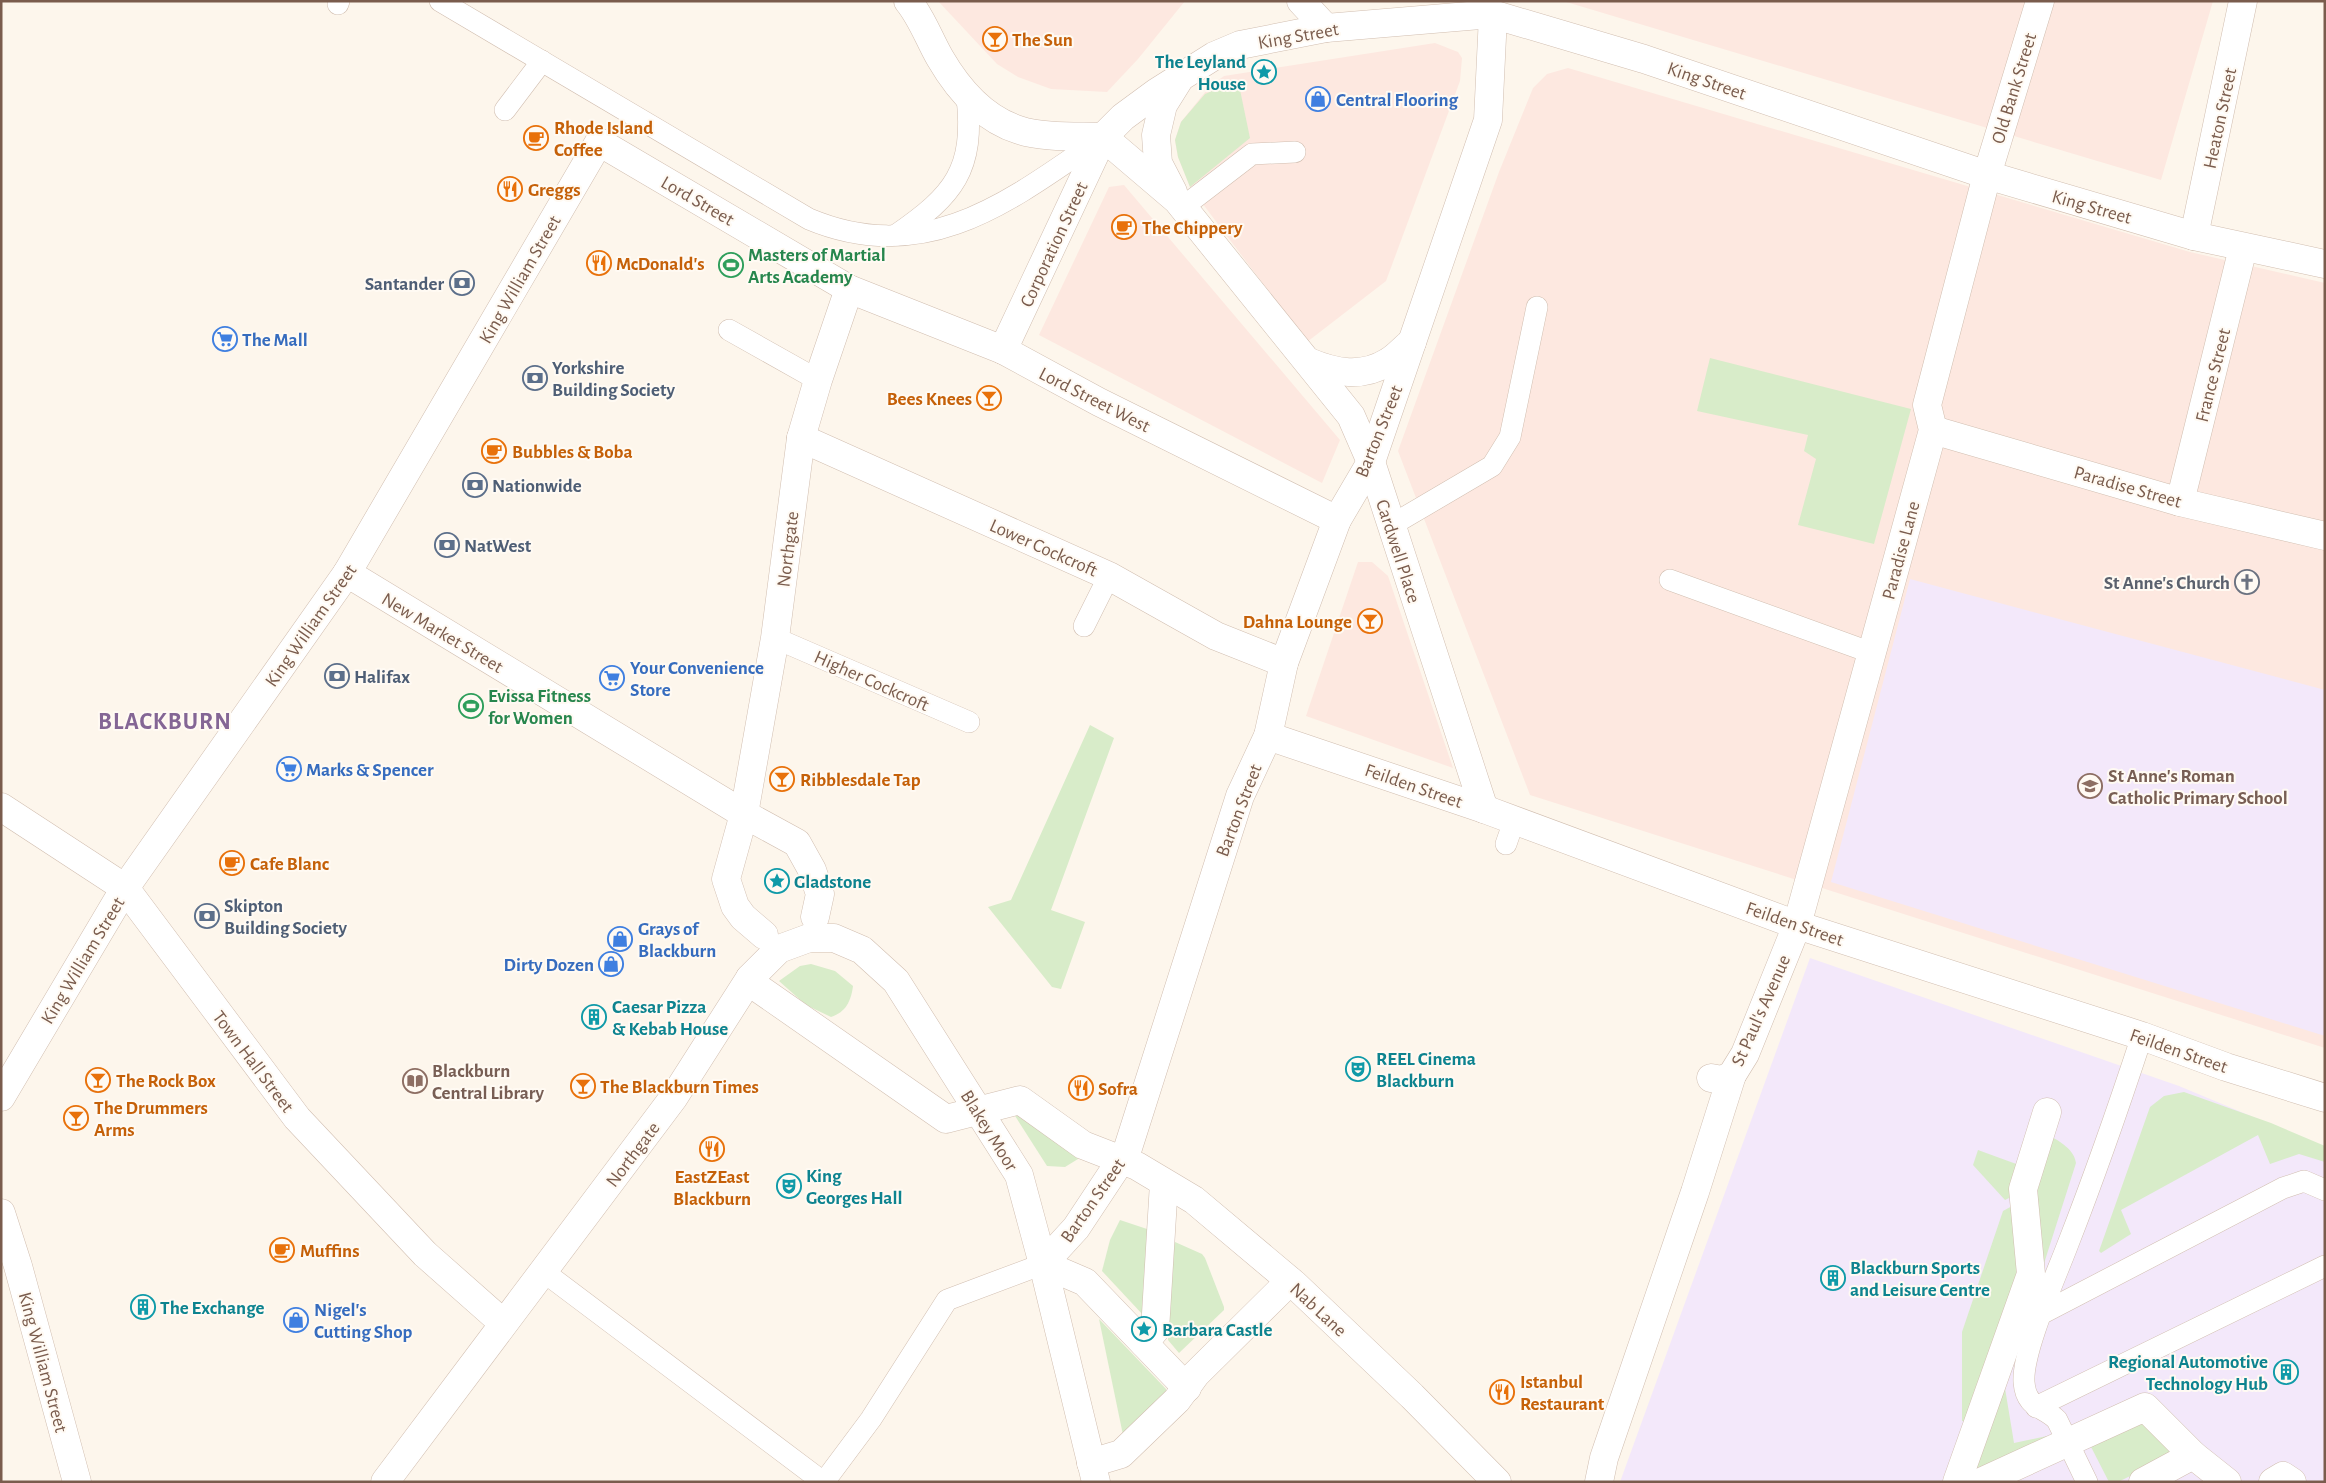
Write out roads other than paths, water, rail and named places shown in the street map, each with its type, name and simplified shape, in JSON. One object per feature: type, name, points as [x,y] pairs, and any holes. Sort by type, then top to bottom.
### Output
[{"type":"street","points":[[908,1],[916,10],[940,58],[967,97],[995,119],[1020,131],[1103,137]]},
{"type":"street","points":[[1301,1],[1326,28]]},
{"type":"street","name":"Old Bank Street","points":[[1987,175],[2040,1]]},
{"type":"street","name":"Heaton Street","points":[[2194,236],[2243,1]]},
{"type":"street","name":"King Street","points":[[1103,137],[1123,118],[1179,78],[1214,56],[1240,45],[1326,28],[1492,14],[1493,16],[1644,59],[1987,175],[2194,236],[2325,264]]},
{"type":"street","name":"Barton Street","points":[[1043,1264],[1076,1228],[1122,1160],[1240,796],[1268,736],[1284,663],[1337,520],[1371,462],[1488,120],[1493,16]]},
{"type":"street","name":"Cardwell Place","points":[[1179,78],[1163,105],[1156,135],[1158,163],[1180,203],[1351,416],[1371,462],[1390,526],[1484,809]]},
{"type":"street","name":"Cardwell Place","points":[[1103,137],[1180,203]]},
{"type":"street","name":"Corporation Street","points":[[1003,350],[1103,137]]},
{"type":"street","name":"Lord Street","points":[[599,142],[849,289]]},
{"type":"street","name":"King William Street","points":[[1,1097],[125,888],[347,573],[599,142]]},
{"type":"street","name":"Paradise Lane","points":[[1797,925],[1933,430],[1927,405],[1987,175]]},
{"type":"street","name":"France Street","points":[[2180,502],[2244,248]]},
{"type":"street","name":"Lord Street West","points":[[849,289],[1003,350],[1099,402],[1337,520]]},
{"type":"street","name":"Northgate","points":[[385,1482],[674,1097],[772,942],[744,917],[735,906],[726,879],[744,814],[775,638],[801,438],[818,380],[849,289]]},
{"type":"street","name":"Barton Street","points":[[1309,362],[1330,371],[1360,373],[1387,363],[1412,342]]},
{"type":"street","name":"Paradise Street","points":[[1933,430],[2180,502],[2325,536]]},
{"type":"street","name":"Lower Cockcroft","points":[[801,438],[1108,576],[1216,636],[1284,663]]},
{"type":"street","name":"New Market Street","points":[[347,573],[744,814]]},
{"type":"street","name":"Feilden Street","points":[[1268,736],[1484,809],[1510,833],[2142,1036],[2325,1098]]},
{"type":"street","name":"Town Hall Street","points":[[1,808],[125,888],[297,1118],[425,1254],[503,1323]]},
{"type":"street","points":[[744,814],[797,843],[812,870],[820,894],[812,928]]},
{"type":"street","name":"St Paul's Avenue","points":[[1599,1482],[1604,1458],[1664,1282],[1722,1077],[1745,1054],[1797,925]]},
{"type":"street","name":"Blakey Moor","points":[[772,942],[812,928],[862,950],[896,981],[1019,1175],[1094,1472]]},
{"type":"street","name":"Nab Lane","points":[[750,978],[755,986],[946,1119],[978,1109],[1020,1100],[1083,1145],[1122,1160],[1194,1200],[1290,1281],[1412,1396],[1497,1482]]},
{"type":"street","points":[[1957,1482],[2031,1274],[2023,1189],[2047,1112]]},
{"type":"street","points":[[1144,1343],[1156,1330],[1164,1183]]},
{"type":"street","name":"King William Street","points":[[2,1217],[77,1482]]},
{"type":"street","points":[[1043,1264],[1085,1282],[1187,1388]]},
{"type":"street","points":[[1094,1472],[1121,1454],[1178,1400],[1196,1374],[1290,1281]]},
{"type":"street","points":[[1981,1482],[2145,1407],[2194,1455],[2227,1482]]},
{"type":"street","points":[[2143,1482],[2194,1455]]},
{"type":"street","points":[[2273,1482],[2283,1476],[2292,1482]]},
{"type":"lane","points":[[440,1],[809,219],[836,230],[867,236],[894,237],[924,234],[956,225],[983,213],[1040,180],[1103,137]]},
{"type":"lane","points":[[505,110],[542,61]]},
{"type":"lane","points":[[894,237],[939,202],[956,182],[966,159],[969,140],[967,97]]},
{"type":"lane","points":[[1180,203],[1252,154],[1295,152]]},
{"type":"lane","points":[[1390,526],[1492,466],[1510,437],[1538,307]]},
{"type":"lane","points":[[729,330],[818,380]]},
{"type":"lane","points":[[1084,626],[1108,576]]},
{"type":"lane","points":[[1670,580],[1872,653]]},
{"type":"lane","name":"Higher Cockcroft","points":[[775,638],[969,722]]},
{"type":"lane","points":[[2087,1482],[2057,1420],[2051,1413],[2036,1407],[2026,1394],[2024,1381],[2028,1354],[2041,1314],[2110,1134],[2142,1036]]},
{"type":"lane","points":[[2041,1314],[2283,1188],[2304,1182],[2325,1190]]},
{"type":"lane","points":[[544,1272],[823,1482],[871,1419],[947,1300],[1043,1264]]},
{"type":"lane","points":[[2036,1407],[2325,1266]]},
{"type":"place","name":"The Sun","points":[[995,39]]},
{"type":"place","name":"The Leyland House","points":[[1264,72]]},
{"type":"place","name":"Central Flooring","points":[[1318,99]]},
{"type":"place","name":"Rhode Island Coffee","points":[[536,138]]},
{"type":"place","name":"Greggs","points":[[510,189]]},
{"type":"place","name":"The Chippery","points":[[1124,227]]},
{"type":"place","name":"McDonald's","points":[[599,263]]},
{"type":"place","name":"Masters of Martial Arts Academy","points":[[731,265]]},
{"type":"place","name":"Santander","points":[[462,283]]},
{"type":"place","name":"The Mall","points":[[225,339]]},
{"type":"place","name":"Yorkshire Building Society","points":[[535,378]]},
{"type":"place","name":"Bees Knees","points":[[989,398]]},
{"type":"place","name":"Bubbles & Boba","points":[[494,451]]},
{"type":"place","name":"Nationwide","points":[[475,485]]},
{"type":"place","name":"NatWest","points":[[447,545]]},
{"type":"place","name":"St Anne's Church","points":[[2247,582]]},
{"type":"place","name":"Dahna Lounge","points":[[1370,621]]},
{"type":"place","name":"Halifax","points":[[337,676]]},
{"type":"place","name":"Your Convenience Store","points":[[612,678]]},
{"type":"place","name":"Evissa Fitness for Women","points":[[471,706]]},
{"type":"place","name":"Marks & Spencer","points":[[289,769]]},
{"type":"place","name":"Ribblesdale Tap","points":[[782,779]]},
{"type":"place","name":"St Anne's Roman Catholic Primary School","points":[[2090,786]]},
{"type":"place","name":"Cafe Blanc","points":[[232,863]]},
{"type":"place","name":"Gladstone","points":[[777,881]]},
{"type":"place","name":"Skipton Building Society","points":[[207,916]]},
{"type":"place","name":"Grays of Blackburn","points":[[620,939]]},
{"type":"place","name":"Dirty Dozen","points":[[611,964]]},
{"type":"place","name":"Caesar Pizza & Kebab House","points":[[594,1017]]},
{"type":"place","name":"REEL Cinema Blackburn","points":[[1358,1069]]},
{"type":"place","name":"The Rock Box","points":[[98,1080]]},
{"type":"place","name":"Blackburn Central Library","points":[[415,1081]]},
{"type":"place","name":"The Blackburn Times","points":[[583,1086]]},
{"type":"place","name":"Sofra","points":[[1081,1088]]},
{"type":"place","name":"The Drummers Arms","points":[[76,1118]]},
{"type":"place","name":"EastZEast Blackburn","points":[[712,1149]]},
{"type":"place","name":"King Georges Hall","points":[[789,1186]]},
{"type":"place","name":"Muffins","points":[[282,1250]]},
{"type":"place","name":"Blackburn Sports and Leisure Centre","points":[[1833,1278]]},
{"type":"place","name":"The Exchange","points":[[143,1307]]},
{"type":"place","name":"Nigel's Cutting Shop","points":[[296,1320]]},
{"type":"place","name":"Barbara Castle","points":[[1144,1329]]},
{"type":"place","name":"Regional Automotive Technology Hub","points":[[2286,1372]]},
{"type":"place","name":"Istanbul Restaurant","points":[[1502,1392]]},
{"type":"district","name":"BLACKBURN","points":[[165,721]]}]
